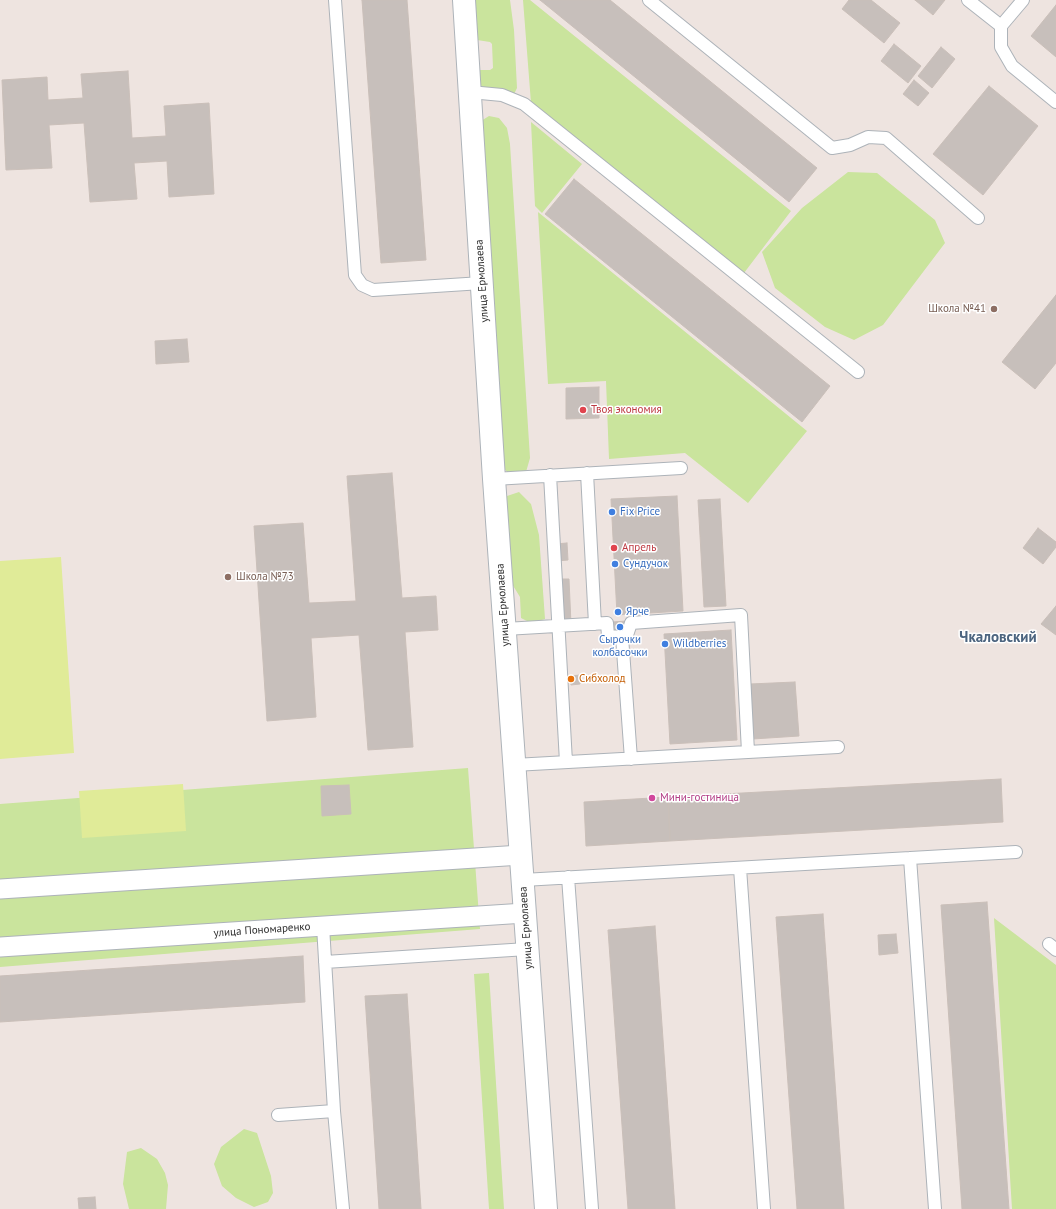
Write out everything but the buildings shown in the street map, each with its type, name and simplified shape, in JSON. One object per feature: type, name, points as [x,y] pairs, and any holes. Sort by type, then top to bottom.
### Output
[{"type":"street","name":"улица Ермолаева","points":[[464,0],[494,479],[546,1209]]},
{"type":"street","points":[[0,889],[521,855]]},
{"type":"street","name":"улица Пономаренко","points":[[0,947],[525,913]]},
{"type":"lane","points":[[335,0],[355,275],[362,285],[373,290],[482,283]]},
{"type":"lane","points":[[649,0],[832,148],[850,145],[868,137],[886,138],[978,218]]},
{"type":"lane","points":[[968,0],[1001,26]]},
{"type":"lane","points":[[1022,0],[1001,26],[1001,47],[1012,66],[1056,102]]},
{"type":"lane","points":[[470,92],[502,95],[524,104],[858,372]]},
{"type":"lane","points":[[494,479],[681,468]]},
{"type":"lane","points":[[587,474],[595,624]]},
{"type":"lane","points":[[550,475],[566,762]]},
{"type":"lane","points":[[505,628],[607,623],[608,636],[622,637],[627,634],[631,623],[741,615],[748,752]]},
{"type":"lane","points":[[622,637],[631,759]]},
{"type":"lane","points":[[514,765],[838,747]]},
{"type":"lane","points":[[523,880],[1016,852]]},
{"type":"lane","points":[[910,858],[935,1209]]},
{"type":"lane","points":[[740,868],[764,1209]]},
{"type":"lane","points":[[568,877],[592,1209]]},
{"type":"lane","points":[[323,926],[334,1111],[343,1209]]},
{"type":"lane","points":[[325,962],[527,949]]},
{"type":"lane","points":[[278,1115],[334,1111]]},
{"type":"green space","points":[[472,0],[510,0],[514,30],[517,88],[514,94],[484,92],[480,83],[479,70],[490,70],[493,68],[492,44],[490,42],[477,40]]},
{"type":"green space","points":[[523,0],[530,0],[791,211],[744,273],[531,103]]},
{"type":"green space","points":[[489,116],[499,118],[507,128],[510,144],[530,458],[526,472],[508,473],[501,465],[481,121]]},
{"type":"green space","points":[[531,122],[582,164],[542,213],[535,206]]},
{"type":"green space","points":[[848,172],[877,173],[935,220],[945,243],[883,325],[854,340],[825,327],[775,288],[762,252],[802,208]]},
{"type":"green space","points":[[538,212],[807,431],[748,503],[685,453],[609,459],[606,381],[548,384]]},
{"type":"green space","points":[[519,492],[531,504],[539,535],[545,619],[531,623],[521,618],[520,597],[509,579],[507,496]]},
{"type":"green space","points":[[61,557],[74,753],[0,759],[0,561]]},
{"type":"green space","points":[[468,768],[480,929],[0,967],[0,804]]},
{"type":"green space","points":[[183,784],[186,831],[82,838],[79,791]]},
{"type":"green space","points":[[994,918],[1056,965],[1056,1209],[1012,1209]]},
{"type":"green space","points":[[489,973],[504,1209],[489,1209],[474,974]]},
{"type":"green space","points":[[244,1129],[257,1133],[271,1176],[273,1193],[268,1202],[254,1207],[236,1198],[222,1186],[214,1164],[221,1147]]},
{"type":"green space","points":[[141,1148],[157,1159],[165,1173],[168,1185],[166,1209],[129,1209],[123,1184],[127,1152]]},
{"type":"place","name":"Школа №41","points":[[994,309]]},
{"type":"place","name":"Твоя экономия","points":[[583,410]]},
{"type":"place","name":"Fix Price","points":[[612,512]]},
{"type":"place","name":"Апрель","points":[[614,548]]},
{"type":"place","name":"Сундучок","points":[[615,564]]},
{"type":"place","name":"Школа №73","points":[[228,577]]},
{"type":"place","name":"Ярче","points":[[618,612]]},
{"type":"place","name":"Сырочки колбасочки","points":[[620,627]]},
{"type":"place","name":"Wildberries","points":[[665,644]]},
{"type":"place","name":"Сибхолод","points":[[571,679]]},
{"type":"place","name":"Мини-гостиница","points":[[652,798]]},
{"type":"district","name":"Чкаловский","points":[[998,638]]}]
